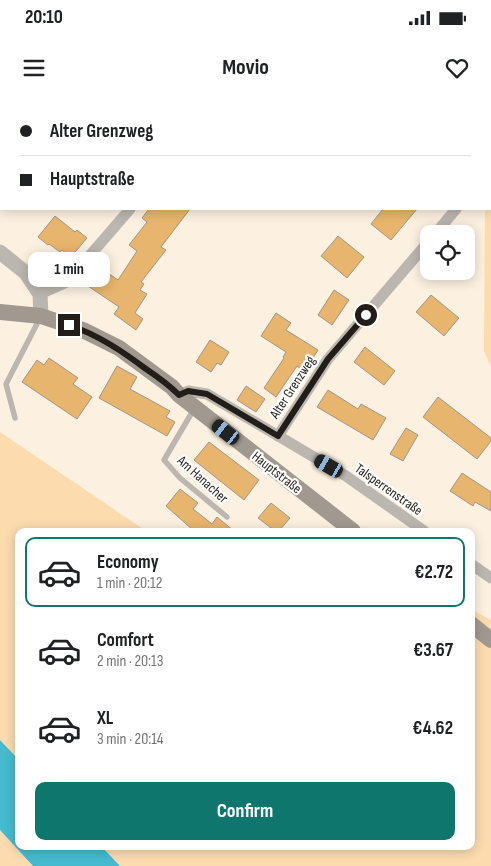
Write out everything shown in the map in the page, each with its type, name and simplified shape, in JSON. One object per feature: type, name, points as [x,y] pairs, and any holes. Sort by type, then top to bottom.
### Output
[{"type":"main road","name":"Hauptstraße","points":[[0,312],[41,316],[83,330],[119,348],[172,387],[179,395],[349,528]]},
{"type":"main road","points":[[475,627],[491,640]]},
{"type":"street","points":[[40,294],[67,282],[129,210]]},
{"type":"street","points":[[443,225],[455,210]]},
{"type":"street","points":[[0,252],[26,273],[40,294],[41,316]]},
{"type":"street","name":"Alter Grenzweg","points":[[278,436],[328,359],[420,252]]},
{"type":"street","name":"Talsperrenstraße","points":[[179,395],[188,391],[207,394],[346,476],[420,528]]},
{"type":"street","points":[[475,567],[491,578]]},
{"type":"lane","points":[[15,418],[6,384],[41,316]]},
{"type":"lane","name":"Am Hanacher","points":[[195,407],[164,460],[180,478],[227,517]]},
{"type":"shaded area","points":[[485,210],[491,210],[491,367],[484,351]]},
{"type":"shaded area","points":[[0,432],[142,528],[15,528],[15,756],[0,740]]},
{"type":"shaded area","points":[[475,611],[491,620],[491,866],[120,866],[105,850],[475,850]]},
{"type":"shaded area","points":[[0,830],[15,846],[15,850],[18,850],[33,866],[0,866]]},
{"type":"water","points":[[0,740],[15,756],[15,846],[0,830]]},
{"type":"water","points":[[18,850],[105,850],[120,866],[33,866]]},
{"type":"building","points":[[148,210],[189,210],[161,247],[166,250],[141,282],[144,284],[140,290],[147,294],[135,313],[143,319],[136,330],[114,314],[119,307],[88,286],[101,268],[118,280],[137,251],[129,245],[147,222],[142,218]]},
{"type":"building","points":[[382,210],[416,210],[391,240],[371,224]]},
{"type":"building","points":[[55,216],[75,232],[77,230],[87,238],[71,257],[62,250],[60,252],[48,245],[38,237]]},
{"type":"building","points":[[338,236],[364,257],[347,278],[321,256]]},
{"type":"building","points":[[334,290],[349,300],[332,325],[318,315]]},
{"type":"building","points":[[431,295],[459,318],[444,336],[416,312]]},
{"type":"building","points":[[276,313],[291,323],[286,330],[318,350],[305,371],[297,366],[276,397],[264,388],[286,352],[261,336]]},
{"type":"building","points":[[210,340],[229,352],[221,365],[217,363],[211,372],[196,362]]},
{"type":"building","points":[[365,347],[395,371],[384,385],[354,362]]},
{"type":"building","points":[[49,358],[78,378],[73,384],[92,397],[77,419],[22,382],[37,360],[44,365]]},
{"type":"building","points":[[117,366],[137,377],[130,389],[170,411],[166,417],[175,422],[167,436],[99,398]]},
{"type":"building","points":[[246,386],[265,399],[256,412],[237,400]]},
{"type":"building","points":[[328,390],[358,409],[361,404],[386,418],[373,440],[317,407]]},
{"type":"building","points":[[438,397],[491,438],[491,441],[477,459],[423,417]]},
{"type":"building","points":[[406,428],[418,435],[403,461],[390,454]]},
{"type":"building","points":[[209,442],[259,480],[244,500],[194,460]]},
{"type":"building","points":[[462,473],[491,492],[491,511],[475,502],[473,506],[450,491]]},
{"type":"building","points":[[180,489],[198,503],[193,509],[212,524],[217,517],[230,528],[191,528],[166,506]]},
{"type":"building","points":[[271,503],[290,518],[282,528],[271,528],[258,518]]},
{"type":"route","points":[[69,325],[119,348],[172,387],[179,395],[188,391],[207,394],[278,436],[328,359],[366,315]]}]
